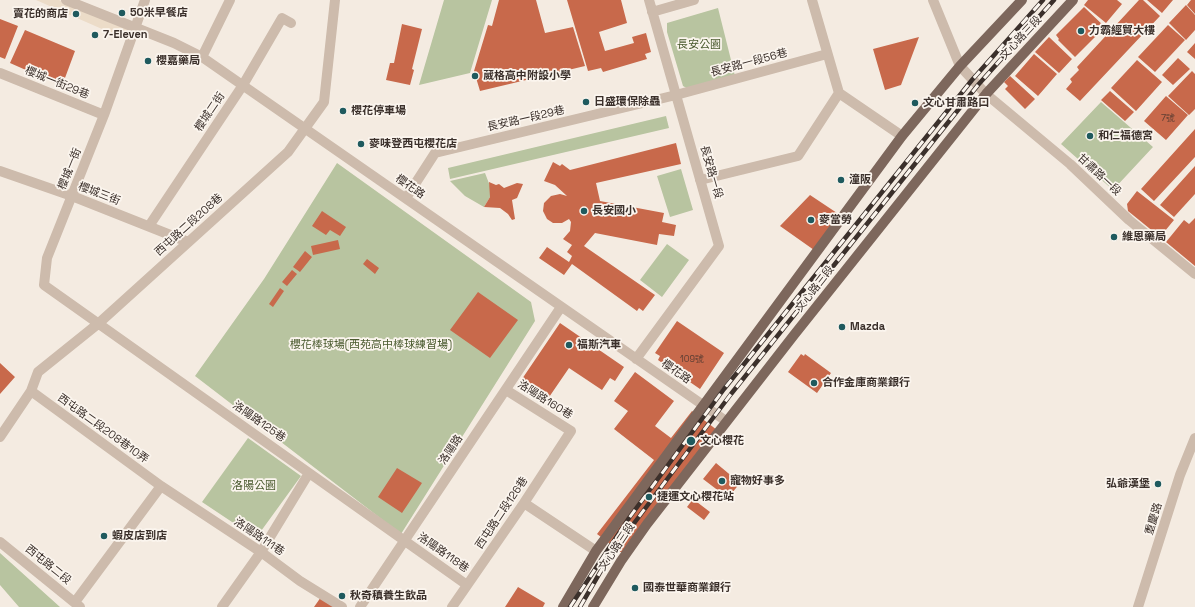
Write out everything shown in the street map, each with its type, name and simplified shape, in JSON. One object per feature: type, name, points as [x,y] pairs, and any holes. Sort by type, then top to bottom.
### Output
[{"type":"main road","name":"文心路三段","points":[[563,607],[596,551],[902,136],[960,66],[1022,0]]},
{"type":"main road","name":"文心路三段","points":[[593,607],[634,542],[726,421],[986,94],[1073,0]]},
{"type":"street","name":"櫻花路","points":[[66,0],[174,43],[202,57],[702,406],[726,421]]},
{"type":"street","name":"櫻城一街","points":[[99,323],[44,285],[47,258],[104,115],[145,0]]},
{"type":"street","points":[[202,57],[230,0]]},
{"type":"street","name":"西屯路二段208巷","points":[[0,437],[31,391],[38,372],[99,323],[288,152],[306,129],[324,102],[335,0]]},
{"type":"street","name":"長安路一段","points":[[636,359],[719,246],[649,0]]},
{"type":"street","points":[[652,12],[694,0]]},
{"type":"street","points":[[812,0],[839,93],[902,136]]},
{"type":"street","points":[[933,0],[960,66]]},
{"type":"street","name":"櫻城二街","points":[[149,226],[243,85],[282,18],[291,23]]},
{"type":"street","name":"長安路一段56巷","points":[[676,95],[827,54]]},
{"type":"street","name":"甘肅路一段","points":[[960,66],[986,94],[1075,169],[1129,220],[1195,274]]},
{"type":"street","name":"櫻城一街29巷","points":[[0,73],[104,115]]},
{"type":"street","points":[[700,180],[798,156],[839,93]]},
{"type":"street","name":"長安路一段29巷","points":[[406,198],[435,153],[676,95]]},
{"type":"street","name":"櫻城三街","points":[[0,171],[72,196],[188,242]]},
{"type":"street","name":"洛陽路","points":[[360,607],[561,307]]},
{"type":"street","name":"洛陽路125巷","points":[[99,323],[405,541]]},
{"type":"street","name":"洛陽路160巷","points":[[506,390],[571,431]]},
{"type":"street","name":"西屯路二段208巷10弄","points":[[31,391],[162,486]]},
{"type":"street","name":"西屯路二段126巷","points":[[452,607],[524,503],[571,431]]},
{"type":"street","name":"重慶路","points":[[1138,607],[1180,475],[1195,438]]},
{"type":"street","points":[[222,607],[261,552],[309,473]]},
{"type":"street","points":[[77,605],[162,486]]},
{"type":"street","name":"洛陽路111巷","points":[[162,486],[261,552],[300,581],[342,607]]},
{"type":"street","points":[[524,503],[596,551]]},
{"type":"street","name":"洛陽路118巷","points":[[405,541],[467,585]]},
{"type":"street","name":"西屯路二段","points":[[0,542],[77,605]]},
{"type":"green space","points":[[444,0],[492,0],[470,73],[419,85]]},
{"type":"green space","name":"長安公園","points":[[718,8],[735,76],[692,91],[683,86],[667,32],[667,23]]},
{"type":"green space","points":[[1101,102],[1153,147],[1113,190],[1061,144]]},
{"type":"green space","points":[[666,116],[669,128],[450,179],[448,168]]},
{"type":"green space","name":"櫻花棒球場(西苑高中棒球練習場)","points":[[337,163],[531,302],[535,321],[401,534],[195,376],[264,279]]},
{"type":"green space","points":[[681,169],[693,210],[670,217],[657,176]]},
{"type":"green space","points":[[485,173],[490,186],[490,197],[484,207],[465,196],[450,181]]},
{"type":"green space","points":[[667,244],[689,260],[662,297],[640,280]]},
{"type":"green space","name":"洛陽公園","points":[[248,438],[301,476],[256,538],[202,502]]},
{"type":"green space","points":[[0,553],[60,607],[19,607],[0,585]]},
{"type":"shaded area","points":[[36,0],[59,0],[132,30],[127,40]]},
{"type":"building","points":[[499,0],[536,0],[545,33],[573,27],[585,66],[480,91],[474,71],[488,25],[492,26]]},
{"type":"building","points":[[567,0],[621,0],[627,23],[599,32],[605,51],[634,43],[632,37],[646,33],[651,52],[645,54],[647,59],[603,72],[601,68],[588,71]]},
{"type":"building","points":[[1088,0],[1117,0],[1122,4],[1106,23],[1084,5]]},
{"type":"building","points":[[1139,0],[1143,0],[1160,16],[1080,101],[1066,89],[1072,82],[1070,79],[1079,70],[1077,67]]},
{"type":"building","points":[[1147,0],[1173,0],[1162,13]]},
{"type":"building","points":[[1191,0],[1195,0],[1195,14],[1187,5]]},
{"type":"building","points":[[1186,5],[1195,15],[1195,30],[1186,40],[1169,23]]},
{"type":"building","name":"力霸經貿大樓","points":[[1084,7],[1105,27],[1075,57],[1058,40],[1059,39],[1056,35]]},
{"type":"building","points":[[0,19],[18,26],[5,59],[0,57]]},
{"type":"building","points":[[402,24],[422,29],[412,69],[414,70],[410,85],[386,80],[390,63],[394,63]]},
{"type":"building","points":[[1168,25],[1185,40],[1155,72],[1138,57]]},
{"type":"building","points":[[25,30],[75,51],[62,86],[10,63]]},
{"type":"building","points":[[919,37],[901,85],[885,90],[873,49]]},
{"type":"building","points":[[1049,37],[1072,59],[1059,73],[1035,52]]},
{"type":"building","points":[[1195,43],[1195,59],[1187,52]]},
{"type":"building","points":[[1034,54],[1057,74],[1038,96],[1015,76]]},
{"type":"building","points":[[1178,58],[1190,69],[1173,85],[1162,75]]},
{"type":"building","points":[[1137,60],[1162,82],[1136,111],[1111,88]]},
{"type":"building","points":[[1192,71],[1195,74],[1195,109],[1189,115],[1168,96]]},
{"type":"building","points":[[1010,76],[1035,99],[1025,109],[1005,89],[1008,86],[1004,82]]},
{"type":"building","points":[[1110,91],[1134,112],[1125,121],[1101,100]]},
{"type":"building","points":[[1166,96],[1188,115],[1166,140],[1144,121]]},
{"type":"building","points":[[1195,129],[1195,157],[1154,201],[1141,189]]},
{"type":"building","points":[[676,143],[681,164],[596,183],[600,201],[664,213],[662,222],[676,225],[674,236],[659,234],[657,245],[595,233],[584,246],[655,295],[643,311],[639,308],[637,311],[572,264],[564,275],[539,258],[547,247],[569,262],[572,256],[567,252],[572,245],[563,239],[570,231],[571,222],[569,219],[562,223],[553,223],[547,219],[543,211],[544,203],[551,196],[560,194],[567,196],[555,185],[544,181],[553,162],[560,166],[562,164],[570,170]]},
{"type":"building","points":[[1195,166],[1195,194],[1174,217],[1160,205]]},
{"type":"building","points":[[489,182],[496,185],[499,184],[504,188],[517,183],[523,184],[517,198],[512,200],[515,219],[512,220],[508,214],[500,208],[484,207],[490,197]]},
{"type":"building","points":[[1137,191],[1174,220],[1160,237],[1128,211],[1127,204]]},
{"type":"building","name":"麥當勞","points":[[810,195],[840,215],[814,250],[780,226]]},
{"type":"building","points":[[322,211],[346,227],[340,236],[330,230],[326,235],[312,226]]},
{"type":"building","points":[[1195,218],[1195,266],[1166,242],[1184,220],[1189,224]]},
{"type":"building","points":[[338,240],[340,249],[313,255],[311,246]]},
{"type":"building","points":[[305,251],[312,257],[300,272],[293,267]]},
{"type":"building","points":[[367,259],[379,268],[375,274],[363,264]]},
{"type":"building","points":[[292,270],[297,274],[287,286],[282,282]]},
{"type":"building","points":[[280,288],[284,291],[273,307],[269,304]]},
{"type":"building","points":[[478,292],[518,320],[490,358],[450,330]]},
{"type":"building","points":[[677,321],[724,353],[700,389],[658,360],[660,356],[655,353]]},
{"type":"building","name":"福斯汽車","points":[[560,323],[624,367],[615,381],[610,378],[602,390],[569,368],[545,403],[523,389],[522,379]]},
{"type":"building","name":"合作金庫商業銀行","points":[[801,354],[804,356],[805,354],[831,373],[817,393],[788,372]]},
{"type":"building","points":[[0,363],[15,377],[0,394]]},
{"type":"building","name":"捷運文心櫻花站","points":[[635,372],[674,401],[655,426],[671,438],[692,411],[721,433],[626,556],[597,534],[654,460],[614,429],[628,411],[614,401]]},
{"type":"building","name":"寵物好事多","points":[[716,463],[740,483],[728,498],[703,479]]},
{"type":"building","points":[[397,468],[422,483],[402,513],[378,497]]},
{"type":"building","name":"寵物好事多","points":[[693,499],[710,512],[704,520],[687,507]]},
{"type":"building","points":[[518,587],[545,603],[543,607],[505,607]]},
{"type":"building","points":[[321,597],[338,607],[314,607]]},
{"type":"railway","points":[[570,607],[629,518],[724,389],[972,80],[1043,0]]},
{"type":"railway","points":[[580,607],[602,569],[635,522],[731,394],[978,85],[1054,0]]},
{"type":"place","name":"50米早餐店","points":[[122,13]]},
{"type":"place","name":"賣花的商店","points":[[76,14]]},
{"type":"place","name":"力霸經貿大樓","points":[[1081,31]]},
{"type":"place","name":"7-Eleven","points":[[95,35]]},
{"type":"place","name":"櫻嘉藥局","points":[[148,61]]},
{"type":"place","name":"葳格高中附設小學","points":[[475,76]]},
{"type":"place","name":"日盛環保除蟲","points":[[586,102]]},
{"type":"place","name":"文心甘肅路口","points":[[915,103]]},
{"type":"place","name":"櫻花停車場","points":[[343,111]]},
{"type":"place","name":"和仁福德宮","points":[[1090,136]]},
{"type":"place","name":"麥味登西屯櫻花店","points":[[361,144]]},
{"type":"place","name":"潼阪","points":[[841,180]]},
{"type":"place","name":"長安國小","points":[[584,211]]},
{"type":"place","name":"麥當勞","points":[[811,220]]},
{"type":"place","name":"維恩藥局","points":[[1114,237]]},
{"type":"place","name":"Mazda","points":[[842,327]]},
{"type":"place","name":"福斯汽車","points":[[569,345]]},
{"type":"place","name":"合作金庫商業銀行","points":[[814,383]]},
{"type":"place","name":"文心櫻花","points":[[691,441]]},
{"type":"place","name":"寵物好事多","points":[[722,481]]},
{"type":"place","name":"弘爺漢堡","points":[[1158,484]]},
{"type":"place","name":"捷運文心櫻花站","points":[[649,497]]},
{"type":"place","name":"蝦皮店到店","points":[[104,536]]},
{"type":"place","name":"國泰世華商業銀行","points":[[635,588]]},
{"type":"place","name":"秋奇稹養生飲品","points":[[342,596]]}]
